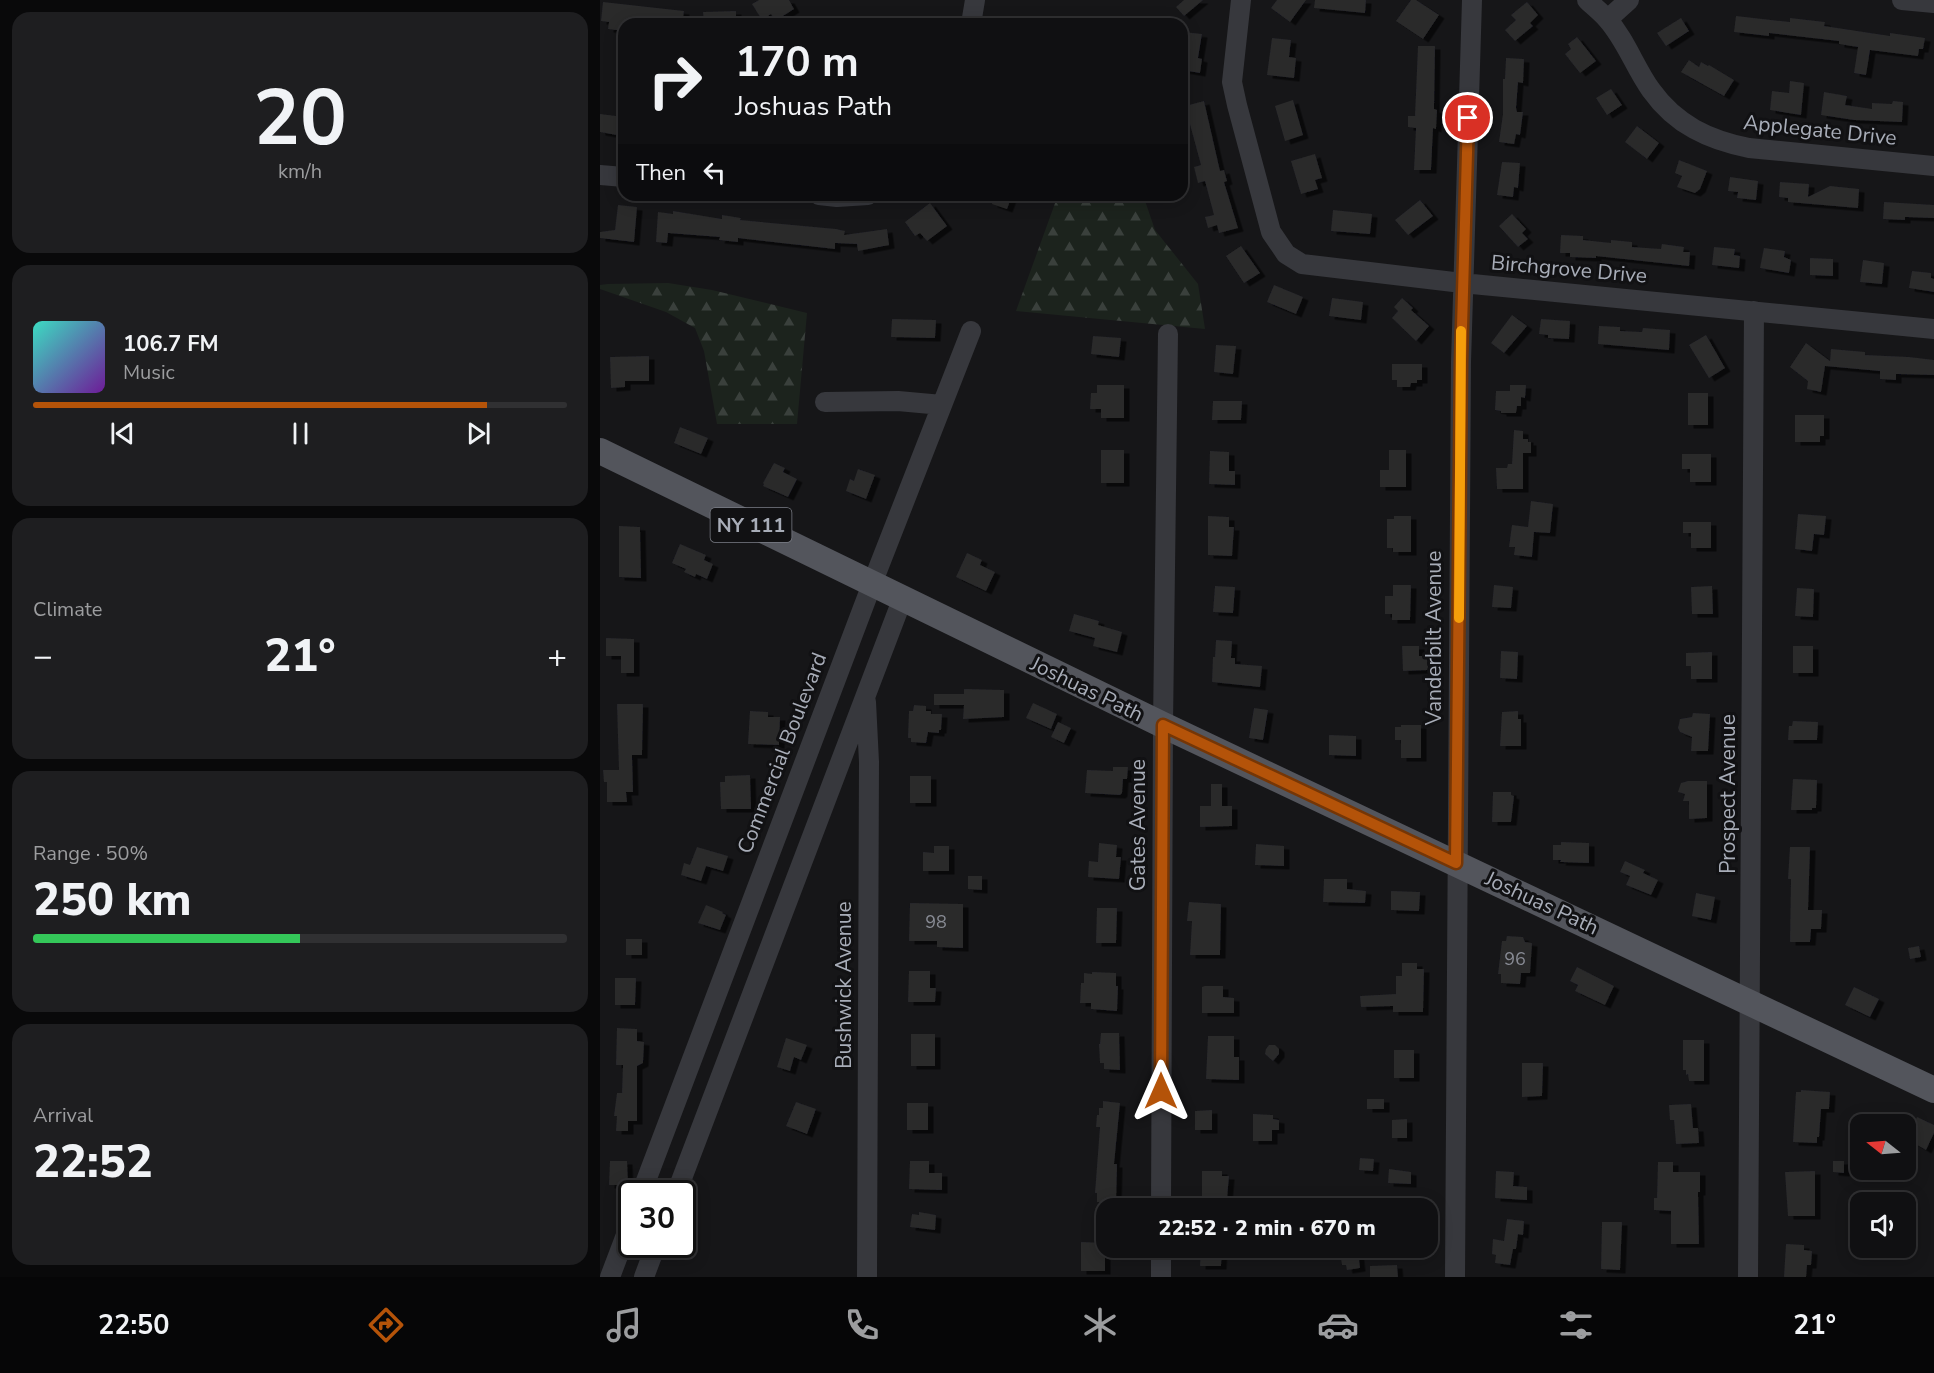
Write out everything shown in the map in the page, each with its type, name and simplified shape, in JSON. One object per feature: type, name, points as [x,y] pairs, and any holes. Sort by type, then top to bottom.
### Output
[{"type":"main road","name":"Joshuas Path","points":[[600,451],[902,600],[1934,1090]]},
{"type":"street","points":[[972,18],[975,0]]},
{"type":"street","name":"Birchgrove Drive","points":[[1240,0],[1232,82],[1271,232],[1286,254],[1302,264],[1462,283],[1934,329]]},
{"type":"street","name":"Vanderbilt Avenue","points":[[1455,1277],[1456,863],[1462,283],[1472,0]]},
{"type":"street","name":"Applegate Drive","points":[[1587,0],[1608,19],[1652,91],[1694,130],[1720,142],[1749,148],[1934,166]]},
{"type":"street","points":[[1608,19],[1629,0]]},
{"type":"street","points":[[1902,0],[1934,3]]},
{"type":"street","points":[[600,175],[618,176]]},
{"type":"street","name":"Prospect Avenue","points":[[1748,1277],[1754,311]]},
{"type":"street","name":"Commercial Boulevard","points":[[646,1180],[821,717],[971,331]]},
{"type":"street","name":"Gates Avenue","points":[[1161,1198],[1163,725],[1168,334]]},
{"type":"street","points":[[825,402],[898,401],[942,405]]},
{"type":"street","points":[[681,1180],[902,600]]},
{"type":"street","name":"Bushwick Avenue","points":[[866,694],[869,762],[867,1277]]},
{"type":"street","points":[[821,717],[852,729]]},
{"type":"street","points":[[610,1277],[618,1256]]},
{"type":"street","points":[[644,1277],[651,1258]]},
{"type":"street","points":[[1161,1258],[1161,1277]]},
{"type":"green space","points":[[1056,201],[1145,201],[1155,230],[1198,284],[1205,329],[1016,311]]},
{"type":"green space","points":[[668,283],[712,290],[807,313],[797,424],[717,424],[704,351],[695,328],[666,312],[600,289],[600,285],[608,284]]},
{"type":"building","points":[[759,0],[789,0],[794,9],[780,18],[773,18],[771,14],[761,18],[752,4]]},
{"type":"building","points":[[1184,0],[1203,0],[1184,16],[1176,7]]},
{"type":"building","points":[[1277,0],[1306,0],[1290,22],[1271,8]]},
{"type":"building","points":[[1315,0],[1366,0],[1365,13],[1314,8]]},
{"type":"building","points":[[1411,0],[1416,0],[1439,15],[1423,39],[1396,21]]},
{"type":"building","points":[[603,2],[684,11],[683,18],[618,18],[618,30],[608,29],[609,22],[601,21]]},
{"type":"building","points":[[1527,2],[1538,15],[1530,23],[1533,26],[1515,41],[1505,30],[1516,20],[1511,15]]},
{"type":"building","points":[[736,11],[736,18],[704,18],[703,12]]},
{"type":"building","points":[[1736,16],[1790,22],[1790,18],[1825,22],[1824,26],[1890,36],[1890,33],[1925,38],[1923,49],[1919,49],[1918,56],[1870,50],[1866,75],[1854,73],[1858,47],[1839,44],[1839,41],[1769,33],[1769,36],[1734,32]]},
{"type":"building","points":[[1681,18],[1689,31],[1666,46],[1657,33]]},
{"type":"building","points":[[1188,33],[1202,34],[1198,58],[1202,59],[1200,73],[1188,71]]},
{"type":"building","points":[[1577,37],[1596,61],[1580,73],[1565,54],[1571,49],[1568,44]]},
{"type":"building","points":[[1272,38],[1291,40],[1289,57],[1296,58],[1294,78],[1267,75]]},
{"type":"building","points":[[1418,46],[1435,46],[1434,109],[1437,110],[1436,129],[1433,128],[1431,170],[1414,170],[1416,128],[1408,127],[1408,116],[1415,116]]},
{"type":"building","points":[[1506,58],[1524,59],[1523,83],[1518,82],[1516,108],[1517,112],[1523,112],[1520,135],[1516,134],[1514,144],[1499,142]]},
{"type":"building","points":[[1689,60],[1699,67],[1701,62],[1709,65],[1734,80],[1724,96],[1681,72]]},
{"type":"building","points":[[1790,81],[1804,83],[1801,115],[1770,110],[1772,91],[1789,93]]},
{"type":"building","points":[[1611,89],[1622,105],[1607,115],[1596,98]]},
{"type":"building","points":[[1824,92],[1847,96],[1845,105],[1872,109],[1872,103],[1903,102],[1902,122],[1854,120],[1821,115]]},
{"type":"building","points":[[1293,100],[1303,135],[1285,141],[1275,106]]},
{"type":"building","points":[[1204,101],[1220,171],[1224,170],[1227,181],[1224,182],[1238,228],[1219,233],[1217,225],[1208,228],[1205,217],[1214,215],[1205,181],[1198,183],[1194,167],[1201,165],[1188,117],[1188,105]]},
{"type":"building","points":[[600,114],[618,116],[618,135],[600,132]]},
{"type":"building","points":[[1637,126],[1659,143],[1647,159],[1625,142]]},
{"type":"building","points":[[1315,154],[1322,178],[1315,180],[1318,189],[1301,194],[1291,161]]},
{"type":"building","points":[[1679,160],[1707,171],[1700,189],[1695,193],[1677,187],[1682,176],[1675,173]]},
{"type":"building","points":[[1502,162],[1520,163],[1518,188],[1514,187],[1513,197],[1497,195]]},
{"type":"building","points":[[1730,177],[1758,181],[1756,200],[1737,198],[1738,192],[1728,191]]},
{"type":"building","points":[[1780,182],[1809,184],[1808,197],[1830,186],[1859,189],[1858,208],[1788,202],[1788,198],[1779,197]]},
{"type":"building","points":[[1420,200],[1433,216],[1408,235],[1395,220]]},
{"type":"building","points":[[993,201],[1010,201],[1007,209],[992,204]]},
{"type":"building","points":[[1884,202],[1934,205],[1934,218],[1883,219]]},
{"type":"building","points":[[930,203],[947,226],[927,241],[920,233],[915,236],[905,222]]},
{"type":"building","points":[[618,205],[637,207],[634,242],[600,238],[600,232],[615,230]]},
{"type":"building","points":[[1333,210],[1372,214],[1370,234],[1331,231]]},
{"type":"building","points":[[673,211],[722,219],[722,215],[741,218],[740,220],[836,229],[845,231],[844,235],[887,229],[889,245],[858,251],[857,244],[835,243],[835,249],[738,238],[738,242],[719,240],[720,237],[668,233],[667,243],[656,242],[658,212],[673,214]]},
{"type":"building","points":[[1512,214],[1526,229],[1522,233],[1528,239],[1518,247],[1499,226]]},
{"type":"building","points":[[1561,235],[1583,236],[1583,240],[1611,243],[1611,240],[1632,242],[1632,247],[1661,249],[1662,244],[1684,247],[1683,252],[1690,252],[1689,266],[1596,256],[1596,258],[1570,257],[1570,253],[1560,253]]},
{"type":"building","points":[[1241,246],[1260,273],[1244,283],[1226,256]]},
{"type":"building","points":[[1714,247],[1735,249],[1734,255],[1740,256],[1739,268],[1712,265]]},
{"type":"building","points":[[1764,248],[1785,251],[1784,257],[1791,260],[1789,273],[1760,268]]},
{"type":"building","points":[[1810,258],[1833,259],[1833,276],[1810,275]]},
{"type":"building","points":[[1863,260],[1884,263],[1882,284],[1860,282]]},
{"type":"building","points":[[1912,271],[1931,273],[1931,278],[1934,279],[1934,292],[1909,288]]},
{"type":"building","points":[[1274,285],[1303,297],[1296,314],[1267,302]]},
{"type":"building","points":[[1332,298],[1363,302],[1361,320],[1329,316]]},
{"type":"building","points":[[1402,298],[1413,308],[1411,310],[1429,326],[1416,341],[1392,318],[1398,311],[1394,307]]},
{"type":"building","points":[[1512,315],[1527,326],[1504,353],[1491,343]]},
{"type":"building","points":[[892,319],[936,320],[935,338],[891,337]]},
{"type":"building","points":[[1541,319],[1570,321],[1569,339],[1548,338],[1548,335],[1539,334]]},
{"type":"building","points":[[1599,326],[1620,327],[1620,331],[1642,332],[1643,328],[1670,330],[1669,350],[1598,344]]},
{"type":"building","points":[[1706,335],[1725,368],[1709,378],[1689,345]]},
{"type":"building","points":[[1093,336],[1121,338],[1119,357],[1091,354]]},
{"type":"building","points":[[1806,343],[1830,361],[1831,349],[1865,352],[1865,355],[1934,360],[1934,375],[1896,374],[1896,380],[1880,379],[1880,371],[1825,366],[1821,392],[1807,389],[1808,381],[1790,367]]},
{"type":"building","points":[[1216,345],[1236,346],[1233,374],[1214,372]]},
{"type":"building","points":[[649,356],[649,381],[625,381],[625,387],[611,388],[610,357]]},
{"type":"building","points":[[1392,364],[1422,364],[1422,380],[1411,383],[1410,387],[1397,387],[1397,380],[1392,380]]},
{"type":"building","points":[[1097,385],[1124,385],[1124,418],[1101,418],[1101,409],[1090,409],[1091,393],[1097,393]]},
{"type":"building","points":[[1510,385],[1526,385],[1525,398],[1521,397],[1521,406],[1517,406],[1516,413],[1501,413],[1495,410],[1496,391],[1510,391]]},
{"type":"building","points":[[1688,393],[1708,393],[1708,425],[1688,425]]},
{"type":"building","points":[[1213,401],[1242,401],[1241,420],[1212,420]]},
{"type":"building","points":[[1795,415],[1824,415],[1824,436],[1820,436],[1820,442],[1795,442]]},
{"type":"building","points":[[680,427],[708,438],[701,454],[674,443]]},
{"type":"building","points":[[1514,430],[1523,431],[1523,439],[1531,442],[1531,453],[1523,453],[1523,489],[1497,489],[1496,468],[1507,468],[1508,464],[1512,464]]},
{"type":"building","points":[[1101,450],[1124,450],[1124,483],[1101,483]]},
{"type":"building","points":[[1389,450],[1406,450],[1406,487],[1380,487],[1380,470],[1389,470]]},
{"type":"building","points":[[1210,451],[1229,452],[1229,471],[1235,471],[1235,485],[1209,484]]},
{"type":"building","points":[[1682,454],[1711,454],[1711,482],[1690,482],[1690,469],[1682,469]]},
{"type":"building","points":[[774,463],[785,468],[783,472],[797,479],[788,497],[763,486]]},
{"type":"building","points":[[858,469],[875,475],[866,499],[846,491],[850,479],[854,481]]},
{"type":"building","points":[[1531,501],[1553,504],[1550,533],[1534,532],[1532,557],[1514,555],[1515,547],[1509,547],[1512,525],[1528,527]]},
{"type":"building","points":[[1798,514],[1826,516],[1824,535],[1814,534],[1812,551],[1795,549]]},
{"type":"building","points":[[1208,516],[1229,517],[1229,527],[1234,527],[1232,556],[1208,555]]},
{"type":"building","points":[[1394,516],[1411,516],[1411,552],[1393,552],[1393,548],[1387,548],[1387,519],[1394,519]]},
{"type":"building","points":[[1683,522],[1711,522],[1711,548],[1691,548],[1691,533],[1683,533]]},
{"type":"building","points":[[619,526],[640,527],[641,578],[619,577]]},
{"type":"building","points":[[680,544],[706,555],[704,560],[713,564],[707,579],[684,572],[686,569],[672,563]]},
{"type":"building","points":[[967,553],[982,560],[980,565],[995,572],[986,591],[956,577]]},
{"type":"building","points":[[1393,585],[1411,585],[1410,620],[1392,620],[1392,614],[1385,614],[1385,596],[1393,596]]},
{"type":"building","points":[[1494,585],[1513,587],[1511,608],[1492,607]]},
{"type":"building","points":[[1215,586],[1235,587],[1233,613],[1213,612]]},
{"type":"building","points":[[1712,586],[1713,614],[1692,614],[1691,587]]},
{"type":"building","points":[[1797,588],[1814,589],[1813,617],[1795,616]]},
{"type":"building","points":[[1074,614],[1099,621],[1098,625],[1122,632],[1117,652],[1093,646],[1095,638],[1069,631]]},
{"type":"building","points":[[606,638],[634,639],[634,673],[621,673],[621,656],[606,656]]},
{"type":"building","points":[[1216,640],[1232,641],[1231,658],[1235,658],[1235,664],[1262,666],[1260,687],[1212,682]]},
{"type":"building","points":[[1402,646],[1419,646],[1419,656],[1428,656],[1428,670],[1403,671]]},
{"type":"building","points":[[1793,646],[1813,646],[1813,673],[1793,673]]},
{"type":"building","points":[[1501,651],[1518,652],[1517,679],[1500,678]]},
{"type":"building","points":[[1712,652],[1712,679],[1691,679],[1691,666],[1686,666],[1686,653]]},
{"type":"building","points":[[964,689],[1004,690],[1004,717],[963,719],[964,705],[934,705],[934,694],[964,694]]},
{"type":"building","points":[[1033,703],[1057,714],[1051,729],[1026,718]]},
{"type":"building","points":[[617,704],[643,704],[642,755],[632,755],[633,792],[626,792],[627,802],[607,802],[607,782],[604,782],[603,770],[619,770]]},
{"type":"building","points":[[914,705],[926,706],[926,711],[931,711],[931,714],[942,714],[941,730],[939,733],[928,732],[926,743],[911,742],[911,738],[908,738],[909,711],[913,711]]},
{"type":"building","points":[[1254,708],[1268,710],[1263,740],[1249,738]]},
{"type":"building","points":[[750,711],[768,712],[768,717],[780,717],[779,745],[748,744]]},
{"type":"building","points":[[1518,711],[1518,719],[1521,719],[1521,746],[1500,746],[1502,712]]},
{"type":"building","points":[[1693,713],[1710,714],[1708,751],[1691,751],[1692,737],[1680,732],[1678,728],[1680,719],[1692,717]]},
{"type":"building","points":[[1793,721],[1818,722],[1817,740],[1788,740],[1789,726],[1792,726]]},
{"type":"building","points":[[1058,722],[1071,728],[1064,743],[1051,737]]},
{"type":"building","points":[[1401,725],[1421,725],[1421,758],[1401,758],[1401,740],[1395,740],[1395,727],[1401,727]]},
{"type":"building","points":[[1329,735],[1356,736],[1356,756],[1329,755]]},
{"type":"building","points":[[1113,767],[1128,767],[1127,779],[1123,779],[1120,795],[1085,793],[1087,770],[1113,771]]},
{"type":"building","points":[[750,775],[751,809],[721,809],[720,782],[725,782],[725,776]]},
{"type":"building","points":[[910,776],[931,776],[931,803],[910,803]]},
{"type":"building","points":[[1793,779],[1817,780],[1816,808],[1791,810]]},
{"type":"building","points":[[1707,781],[1707,818],[1689,819],[1689,801],[1683,801],[1685,794],[1678,792],[1681,783]]},
{"type":"building","points":[[1211,784],[1222,784],[1222,806],[1232,806],[1232,826],[1200,827],[1200,806],[1211,806]]},
{"type":"building","points":[[1493,792],[1511,792],[1514,796],[1511,822],[1492,822]]},
{"type":"building","points":[[1561,842],[1589,843],[1589,863],[1553,860],[1553,845],[1561,845]]},
{"type":"building","points":[[1099,843],[1117,845],[1116,857],[1121,857],[1119,879],[1088,877],[1089,861],[1098,862]]},
{"type":"building","points":[[1256,844],[1284,846],[1284,866],[1255,865]]},
{"type":"building","points":[[934,846],[949,846],[949,871],[923,871],[923,852],[934,853]]},
{"type":"building","points":[[697,847],[728,856],[723,871],[706,866],[701,881],[681,875],[684,863],[690,865]]},
{"type":"building","points":[[1790,847],[1810,847],[1808,910],[1822,910],[1821,929],[1811,929],[1810,942],[1790,942],[1791,879],[1788,879]]},
{"type":"building","points":[[1625,861],[1645,870],[1643,873],[1658,880],[1651,895],[1626,885],[1630,876],[1620,872]]},
{"type":"building","points":[[968,876],[982,876],[982,890],[968,889]]},
{"type":"building","points":[[1324,879],[1347,879],[1347,889],[1366,891],[1365,903],[1323,902]]},
{"type":"building","points":[[1391,891],[1420,892],[1419,911],[1391,910]]},
{"type":"building","points":[[1696,893],[1715,897],[1711,920],[1692,916]]},
{"type":"building","points":[[1189,902],[1221,904],[1220,955],[1190,955],[1192,921],[1187,921]]},
{"type":"building","points":[[910,903],[963,904],[963,948],[937,947],[937,941],[909,941]]},
{"type":"building","points":[[706,905],[726,915],[720,930],[698,923]]},
{"type":"building","points":[[1097,908],[1117,908],[1116,943],[1096,943]]},
{"type":"building","points":[[1507,936],[1523,937],[1525,942],[1532,943],[1530,973],[1521,973],[1520,984],[1501,983],[1501,974],[1498,974],[1502,941],[1506,941]]},
{"type":"building","points":[[626,939],[642,939],[642,955],[626,955]]},
{"type":"building","points":[[1919,946],[1921,957],[1910,959],[1908,948]]},
{"type":"building","points":[[1402,963],[1417,963],[1417,969],[1424,969],[1423,1012],[1393,1012],[1393,1006],[1361,1007],[1360,996],[1396,994],[1396,976],[1402,976]]},
{"type":"building","points":[[1577,967],[1614,986],[1605,1005],[1575,991],[1578,985],[1570,981]]},
{"type":"building","points":[[909,971],[930,971],[930,988],[936,988],[935,1002],[908,1002]]},
{"type":"building","points":[[1092,972],[1116,973],[1117,1011],[1091,1009],[1091,1003],[1080,1003],[1084,973],[1092,974]]},
{"type":"building","points":[[615,978],[636,978],[635,1005],[615,1005]]},
{"type":"building","points":[[1223,986],[1223,997],[1234,998],[1234,1013],[1202,1013],[1202,987]]},
{"type":"building","points":[[1854,987],[1879,999],[1870,1017],[1845,1005]]},
{"type":"building","points":[[617,1028],[637,1029],[637,1041],[644,1042],[643,1063],[637,1066],[637,1121],[628,1121],[628,1131],[616,1131],[617,1116],[614,1116],[617,1093],[622,1093],[623,1065],[616,1065]]},
{"type":"building","points":[[1101,1033],[1119,1033],[1120,1070],[1104,1069],[1104,1063],[1100,1063]]},
{"type":"building","points":[[911,1034],[935,1034],[935,1066],[911,1066]]},
{"type":"building","points":[[1208,1036],[1234,1036],[1234,1057],[1239,1057],[1239,1080],[1206,1079]]},
{"type":"building","points":[[786,1038],[807,1045],[801,1060],[794,1057],[790,1071],[777,1067]]},
{"type":"building","points":[[1683,1040],[1704,1040],[1704,1081],[1689,1081],[1686,1070],[1683,1070]]},
{"type":"building","points":[[1269,1045],[1275,1045],[1279,1049],[1279,1054],[1273,1061],[1265,1054]]},
{"type":"building","points":[[1394,1050],[1414,1050],[1414,1078],[1394,1078]]},
{"type":"building","points":[[1522,1063],[1543,1063],[1542,1096],[1522,1097]]},
{"type":"building","points":[[1801,1090],[1830,1092],[1829,1109],[1821,1109],[1817,1143],[1793,1142],[1796,1092],[1801,1092]]},
{"type":"building","points":[[1367,1099],[1384,1099],[1384,1109],[1367,1109]]},
{"type":"building","points":[[1103,1101],[1120,1103],[1114,1164],[1117,1164],[1116,1198],[1097,1198],[1097,1193],[1095,1193],[1100,1127],[1096,1127],[1097,1115],[1099,1115],[1099,1108],[1103,1108]]},
{"type":"building","points":[[796,1102],[816,1109],[807,1134],[786,1126]]},
{"type":"building","points":[[907,1103],[928,1103],[928,1130],[907,1130]]},
{"type":"building","points":[[1691,1104],[1693,1128],[1698,1128],[1699,1143],[1676,1144],[1674,1120],[1670,1120],[1669,1105]]},
{"type":"building","points":[[1212,1110],[1212,1130],[1195,1130],[1195,1111]]},
{"type":"building","points":[[1253,1114],[1273,1115],[1273,1119],[1279,1120],[1279,1130],[1272,1130],[1272,1141],[1253,1141]]},
{"type":"building","points":[[1917,1117],[1934,1125],[1934,1133],[1926,1150],[1916,1144]]},
{"type":"building","points":[[1407,1119],[1407,1138],[1392,1138],[1392,1120]]},
{"type":"building","points":[[1360,1158],[1374,1159],[1373,1171],[1359,1170]]},
{"type":"building","points":[[610,1161],[627,1161],[628,1180],[618,1180],[618,1185],[609,1185]]},
{"type":"building","points":[[910,1161],[929,1161],[929,1173],[942,1173],[942,1190],[909,1189]]},
{"type":"building","points":[[1833,1161],[1844,1161],[1844,1173],[1833,1172]]},
{"type":"building","points":[[1658,1162],[1673,1162],[1673,1172],[1700,1172],[1699,1244],[1671,1244],[1671,1211],[1654,1210],[1654,1198],[1657,1198]]},
{"type":"building","points":[[1389,1169],[1411,1172],[1411,1184],[1388,1183]]},
{"type":"building","points":[[1202,1171],[1222,1171],[1222,1176],[1229,1176],[1227,1198],[1202,1198]]},
{"type":"building","points":[[1496,1171],[1514,1172],[1513,1186],[1527,1187],[1527,1200],[1495,1198]]},
{"type":"building","points":[[1815,1171],[1815,1216],[1788,1216],[1785,1172]]},
{"type":"building","points":[[919,1212],[936,1215],[935,1230],[910,1227],[912,1214],[919,1215]]},
{"type":"building","points":[[1507,1219],[1524,1221],[1523,1235],[1518,1234],[1516,1249],[1513,1249],[1510,1265],[1495,1263],[1496,1255],[1492,1254],[1493,1239],[1504,1241]]},
{"type":"building","points":[[1602,1222],[1622,1222],[1620,1270],[1601,1269]]},
{"type":"building","points":[[1081,1242],[1096,1243],[1096,1258],[1105,1258],[1105,1271],[1081,1271]]},
{"type":"building","points":[[1786,1244],[1804,1245],[1804,1250],[1812,1251],[1811,1265],[1807,1265],[1806,1277],[1784,1277]]},
{"type":"building","points":[[1200,1258],[1221,1258],[1221,1266],[1200,1266]]},
{"type":"building","points":[[1341,1258],[1359,1258],[1360,1268],[1347,1270],[1346,1265],[1342,1265]]},
{"type":"building","points":[[1397,1265],[1398,1277],[1370,1277],[1370,1266]]},
{"type":"slow traffic","points":[[1459,618],[1461,331]]},
{"type":"route","points":[[1161,1091],[1163,725],[1456,863],[1462,283],[1468,118]]}]
